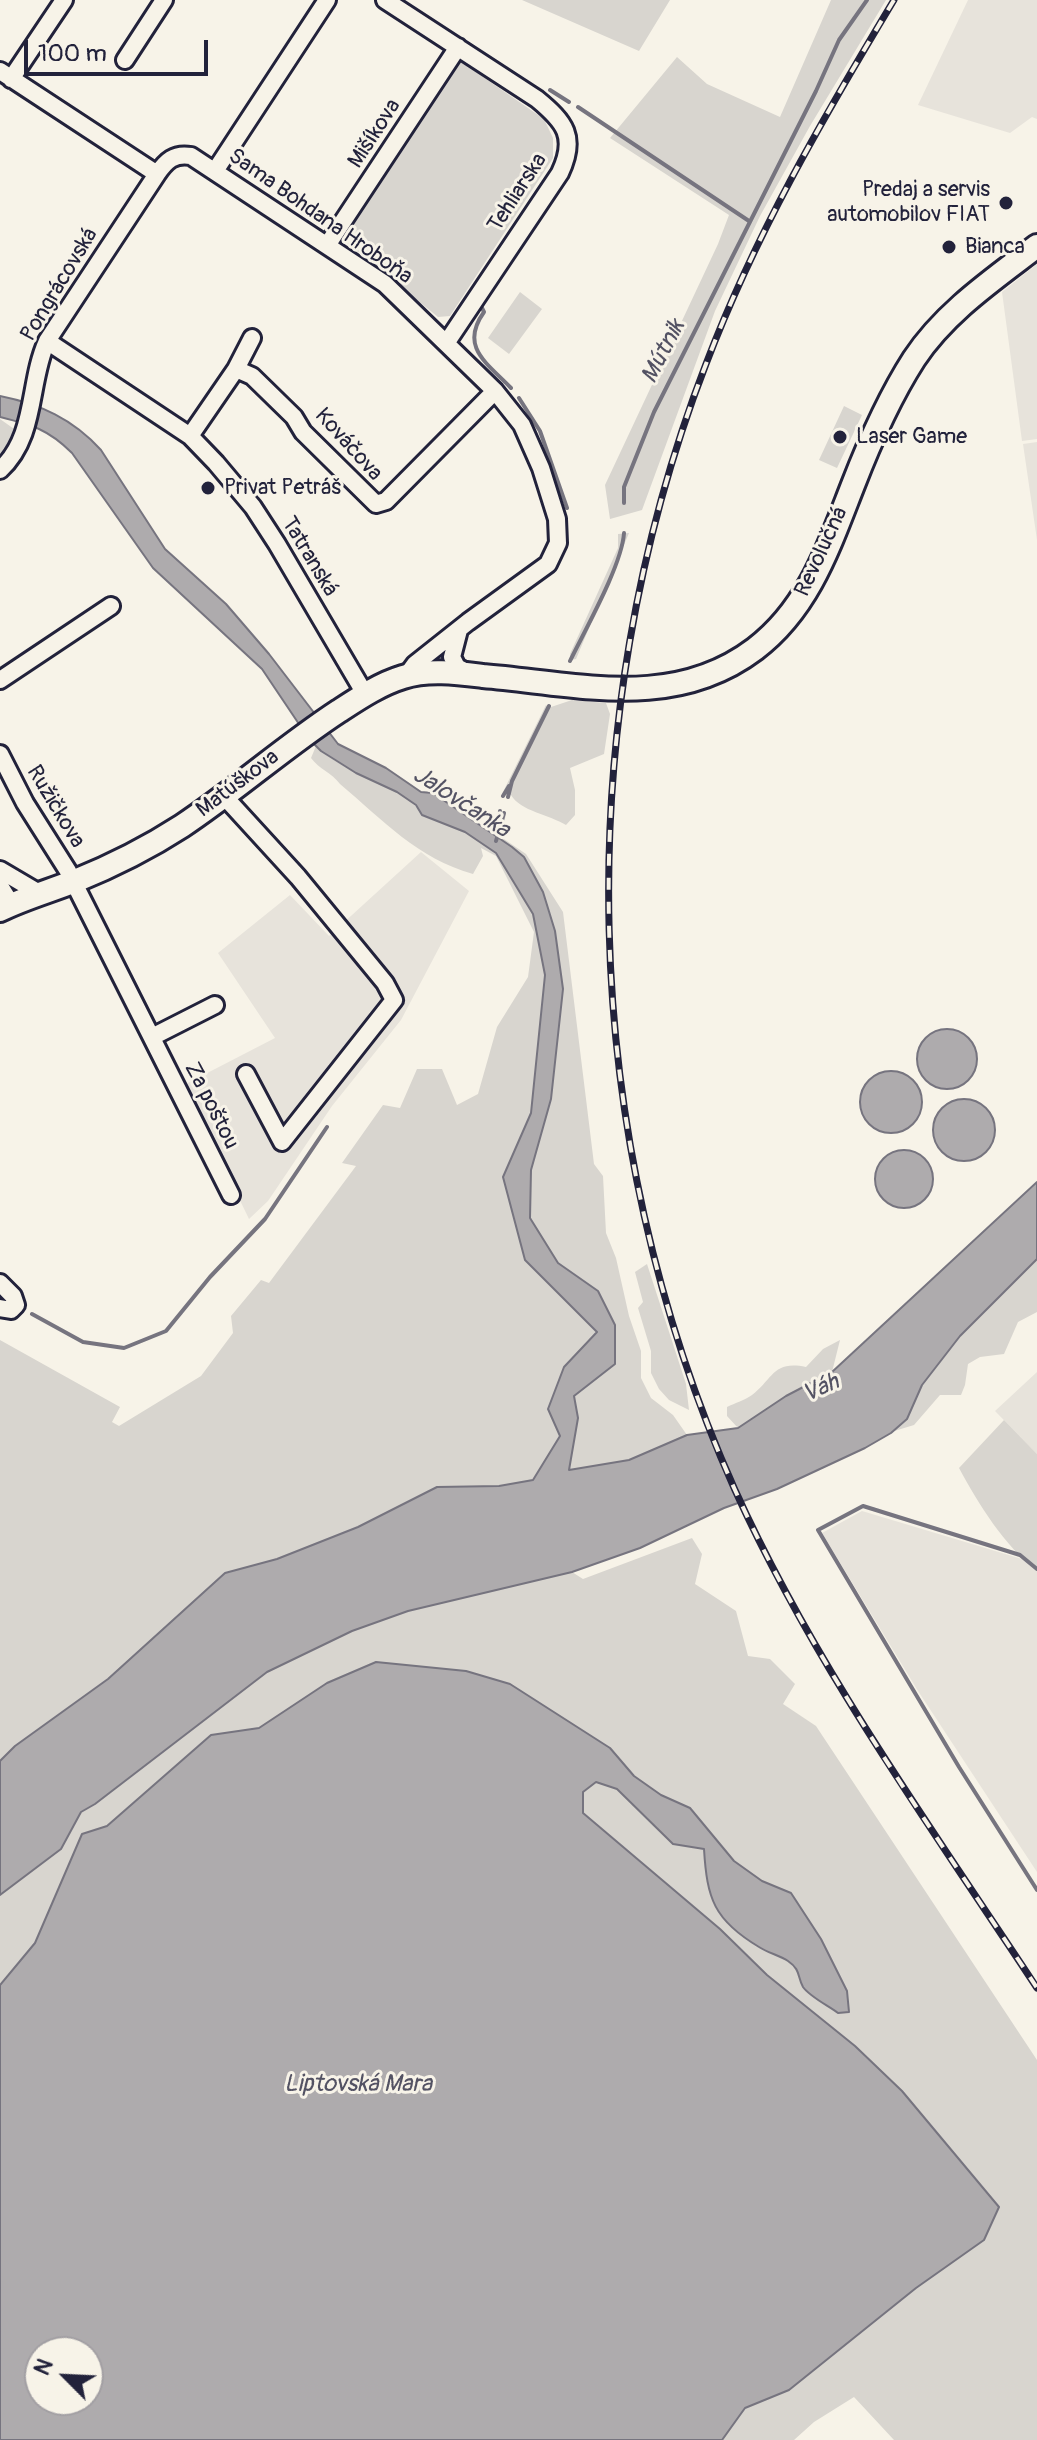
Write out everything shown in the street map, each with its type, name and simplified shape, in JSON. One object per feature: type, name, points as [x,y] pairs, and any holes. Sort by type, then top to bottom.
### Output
[{"type":"main road","name":"Revolučná","points":[[407,675],[470,674],[642,689],[667,688],[722,670],[756,648],[772,635],[808,590],[875,433],[917,355],[954,312],[1037,246]]},
{"type":"main road","name":"Matúškova","points":[[4,900],[72,882],[144,849],[184,824],[327,719],[385,683],[407,675]]},
{"type":"street","points":[[64,0],[5,75],[157,174]]},
{"type":"street","points":[[125,60],[164,0]]},
{"type":"street","points":[[215,171],[327,0]]},
{"type":"street","name":"Tehliarska","points":[[385,0],[537,99],[560,118],[568,147],[567,159],[560,173],[447,342]]},
{"type":"street","name":"Mišíkova","points":[[328,244],[458,47]]},
{"type":"street","name":"Sama Bohdana Hroboňa","points":[[157,174],[164,164],[177,155],[191,156],[385,284],[495,391],[522,425],[557,519],[559,535]]},
{"type":"street","name":"Pongrácovská","points":[[0,470],[15,452],[24,430],[34,400],[37,370],[47,341],[157,174]]},
{"type":"street","points":[[190,436],[236,369],[252,338]]},
{"type":"street","name":"Tatranská","points":[[47,341],[190,436],[239,488],[365,694]]},
{"type":"street","name":"Kováčova","points":[[236,369],[252,376],[376,504],[386,501],[495,391]]},
{"type":"street","name":"Matúškova","points":[[407,675],[415,664],[548,564],[556,551],[559,535]]},
{"type":"street","points":[[0,680],[111,606]]},
{"type":"street","points":[[459,630],[452,657],[457,667],[470,674]]},
{"type":"street","name":"Ružičkova","points":[[0,754],[72,882]]},
{"type":"street","points":[[223,795],[298,877],[385,983],[394,1000],[282,1142],[246,1074]]},
{"type":"street","points":[[0,870],[39,893]]},
{"type":"street","name":"Za poštou","points":[[72,882],[231,1195]]},
{"type":"street","points":[[152,1037],[215,1005]]},
{"type":"street","points":[[0,1283],[13,1296],[16,1305],[11,1310],[0,1308]]},
{"type":"shaded area","points":[[522,0],[670,0],[639,51]]},
{"type":"shaded area","points":[[831,0],[886,0],[760,216],[715,311],[642,510],[610,519],[605,485],[729,215],[610,138],[677,57],[707,84],[780,117]]},
{"type":"shaded area","points":[[968,0],[1037,0],[1037,119],[1032,117],[1010,133],[918,105]]},
{"type":"shaded area","points":[[460,61],[544,119],[553,138],[553,158],[450,316],[438,317],[341,238]]},
{"type":"shaded area","points":[[1037,264],[1037,439],[1022,441],[1002,292]]},
{"type":"shaded area","points":[[520,292],[542,309],[509,354],[488,338]]},
{"type":"shaded area","name":"Laser Game","points":[[844,406],[862,415],[837,468],[819,460]]},
{"type":"shaded area","points":[[0,419],[17,431],[0,460]]},
{"type":"shaded area","points":[[1037,442],[1037,540],[1023,444]]},
{"type":"shaded area","points":[[629,533],[576,659],[571,660],[570,654],[618,548],[618,534]]},
{"type":"shaded area","points":[[572,700],[606,703],[610,714],[604,754],[570,768],[575,790],[575,815],[566,825],[528,809],[511,795],[502,794],[546,705],[548,708]]},
{"type":"shaded area","points":[[316,746],[342,764],[399,793],[423,814],[433,793],[492,833],[499,813],[506,814],[501,837],[526,854],[563,912],[594,1164],[603,1176],[606,1233],[616,1258],[629,1316],[641,1351],[641,1378],[651,1398],[673,1415],[687,1435],[629,1460],[568,1471],[572,1572],[583,1579],[692,1538],[702,1554],[695,1584],[736,1611],[748,1656],[770,1659],[795,1684],[783,1704],[816,1726],[1037,2060],[1037,2440],[894,2440],[854,2397],[814,2422],[794,2440],[722,2440],[745,2408],[789,2390],[916,2288],[984,2240],[902,2091],[855,2046],[767,1975],[720,1929],[583,1813],[583,1792],[596,1782],[617,1789],[673,1844],[705,1849],[711,1894],[723,1917],[758,1947],[793,1964],[848,2012],[847,1991],[821,1939],[791,1893],[762,1881],[734,1861],[690,1808],[661,1795],[634,1776],[610,1748],[510,1684],[327,1683],[259,1728],[211,1735],[107,1826],[82,1834],[35,1943],[0,1985],[0,1340],[120,1407],[112,1422],[119,1426],[201,1376],[233,1333],[231,1316],[261,1280],[269,1283],[356,1166],[342,1163],[383,1105],[400,1108],[417,1069],[442,1069],[457,1105],[478,1094],[497,1027],[528,977],[534,932],[496,856],[481,848],[483,856],[473,874],[418,848],[314,762],[311,758]]},
{"type":"shaded area","points":[[421,852],[469,891],[401,1020],[332,1106],[268,1201],[249,1219],[184,1085],[275,1038],[218,953],[290,895],[329,936]]},
{"type":"shaded area","points":[[1037,1259],[1037,1312],[1018,1322],[1004,1354],[980,1357],[968,1364],[961,1395],[940,1395],[914,1425],[891,1432],[907,1419],[922,1385],[960,1336]]},
{"type":"shaded area","points":[[647,1264],[686,1384],[689,1410],[669,1400],[651,1373],[651,1351],[638,1308],[643,1302],[635,1272]]},
{"type":"shaded area","points":[[840,1340],[832,1372],[786,1396],[738,1428],[727,1416],[727,1407],[752,1395],[774,1372],[787,1366],[806,1367],[823,1349]]},
{"type":"shaded area","points":[[1037,1372],[1037,1454],[995,1411]]},
{"type":"shaded area","points":[[1004,1420],[1037,1454],[1037,1571],[993,1524],[959,1468]]},
{"type":"shaded area","points":[[862,1511],[1022,1559],[1037,1571],[1037,1872],[918,1691],[822,1533]]},
{"type":"water","name":"Váh","points":[[0,396],[55,414],[101,450],[165,549],[226,604],[338,744],[386,768],[421,792],[433,793],[512,847],[524,857],[543,892],[555,931],[563,989],[551,1099],[531,1170],[530,1218],[558,1263],[598,1291],[615,1325],[615,1364],[574,1396],[578,1418],[569,1470],[629,1460],[687,1435],[738,1428],[786,1396],[832,1372],[1037,1182],[1037,1259],[960,1336],[922,1385],[907,1419],[891,1433],[777,1489],[724,1508],[640,1548],[572,1572],[408,1611],[352,1631],[267,1672],[81,1812],[61,1849],[0,1895],[0,1761],[15,1746],[108,1679],[225,1573],[277,1559],[358,1527],[437,1487],[499,1486],[533,1480],[560,1436],[548,1409],[564,1367],[597,1332],[525,1260],[503,1177],[531,1113],[545,975],[533,914],[496,853],[465,832],[422,815],[416,805],[397,792],[356,773],[321,751],[309,739],[262,669],[153,568],[72,453],[39,429],[0,417]]},
{"type":"water","points":[[947,1029],[959,1031],[968,1038],[975,1047],[975,1071],[968,1080],[959,1087],[947,1089],[935,1087],[926,1080],[919,1071],[917,1059],[919,1047],[926,1038],[935,1031]]},
{"type":"water","points":[[891,1071],[903,1073],[913,1080],[920,1090],[920,1114],[913,1124],[903,1131],[891,1133],[879,1131],[869,1124],[862,1114],[860,1102],[862,1090],[869,1080],[879,1073]]},
{"type":"water","points":[[964,1099],[976,1101],[986,1108],[993,1118],[993,1142],[986,1152],[976,1159],[964,1161],[952,1159],[942,1152],[935,1142],[933,1130],[935,1118],[942,1108],[952,1101]]},
{"type":"water","points":[[904,1150],[925,1158],[933,1179],[925,1200],[904,1208],[883,1200],[875,1179],[883,1158]]},
{"type":"water","name":"Liptovská Mara","points":[[376,1662],[466,1671],[510,1684],[610,1748],[634,1776],[661,1795],[690,1808],[734,1861],[762,1881],[791,1893],[821,1939],[847,1991],[849,2012],[838,2013],[815,1998],[803,1987],[792,1964],[744,1937],[723,1917],[711,1895],[704,1849],[673,1844],[617,1789],[596,1782],[583,1792],[583,1813],[720,1929],[767,1975],[855,2046],[902,2091],[999,2207],[984,2240],[916,2288],[789,2390],[745,2408],[722,2440],[0,2440],[0,1985],[35,1943],[82,1834],[107,1826],[211,1735],[259,1728],[327,1683]]},
{"type":"waterway","name":"Mútnik","points":[[624,503],[624,487],[654,412],[839,40],[867,0]]},
{"type":"waterway","name":"Mútnik","points":[[550,90],[569,102]]},
{"type":"waterway","name":"Mútnik","points":[[578,107],[749,221]]},
{"type":"waterway","points":[[482,308],[484,312],[474,335],[475,345],[485,362],[511,388]]},
{"type":"waterway","points":[[519,398],[540,431],[567,508]]},
{"type":"waterway","name":"Mútnik","points":[[570,661],[610,579],[624,533]]},
{"type":"waterway","name":"Mútnik","points":[[508,797],[512,781],[549,706]]},
{"type":"waterway","name":"Mútnik","points":[[503,796],[509,786]]},
{"type":"waterway","name":"Mútnik","points":[[499,825],[500,811]]},
{"type":"waterway","name":"Mútnik","points":[[496,841],[504,813]]},
{"type":"waterway","points":[[32,1314],[83,1342],[124,1348],[166,1331],[210,1277],[265,1219],[327,1127]]},
{"type":"waterway","points":[[1037,1569],[1020,1555],[863,1506],[818,1530],[959,1767],[1037,1890]]},
{"type":"railway","points":[[894,0],[816,133],[746,269],[706,364],[661,501],[630,642],[612,785],[609,930],[620,1074],[644,1216],[683,1355],[735,1490],[801,1620],[838,1683],[1037,1988]]},
{"type":"place","name":"Predaj a servis automobilov FIAT","points":[[1006,203]]},
{"type":"place","name":"Bianca","points":[[949,247]]},
{"type":"place","name":"Laser Game","points":[[840,437]]},
{"type":"place","name":"Privat Petráš","points":[[208,488]]},
{"type":"water label","name":"Jalovčanka","points":[[461,803]]}]
